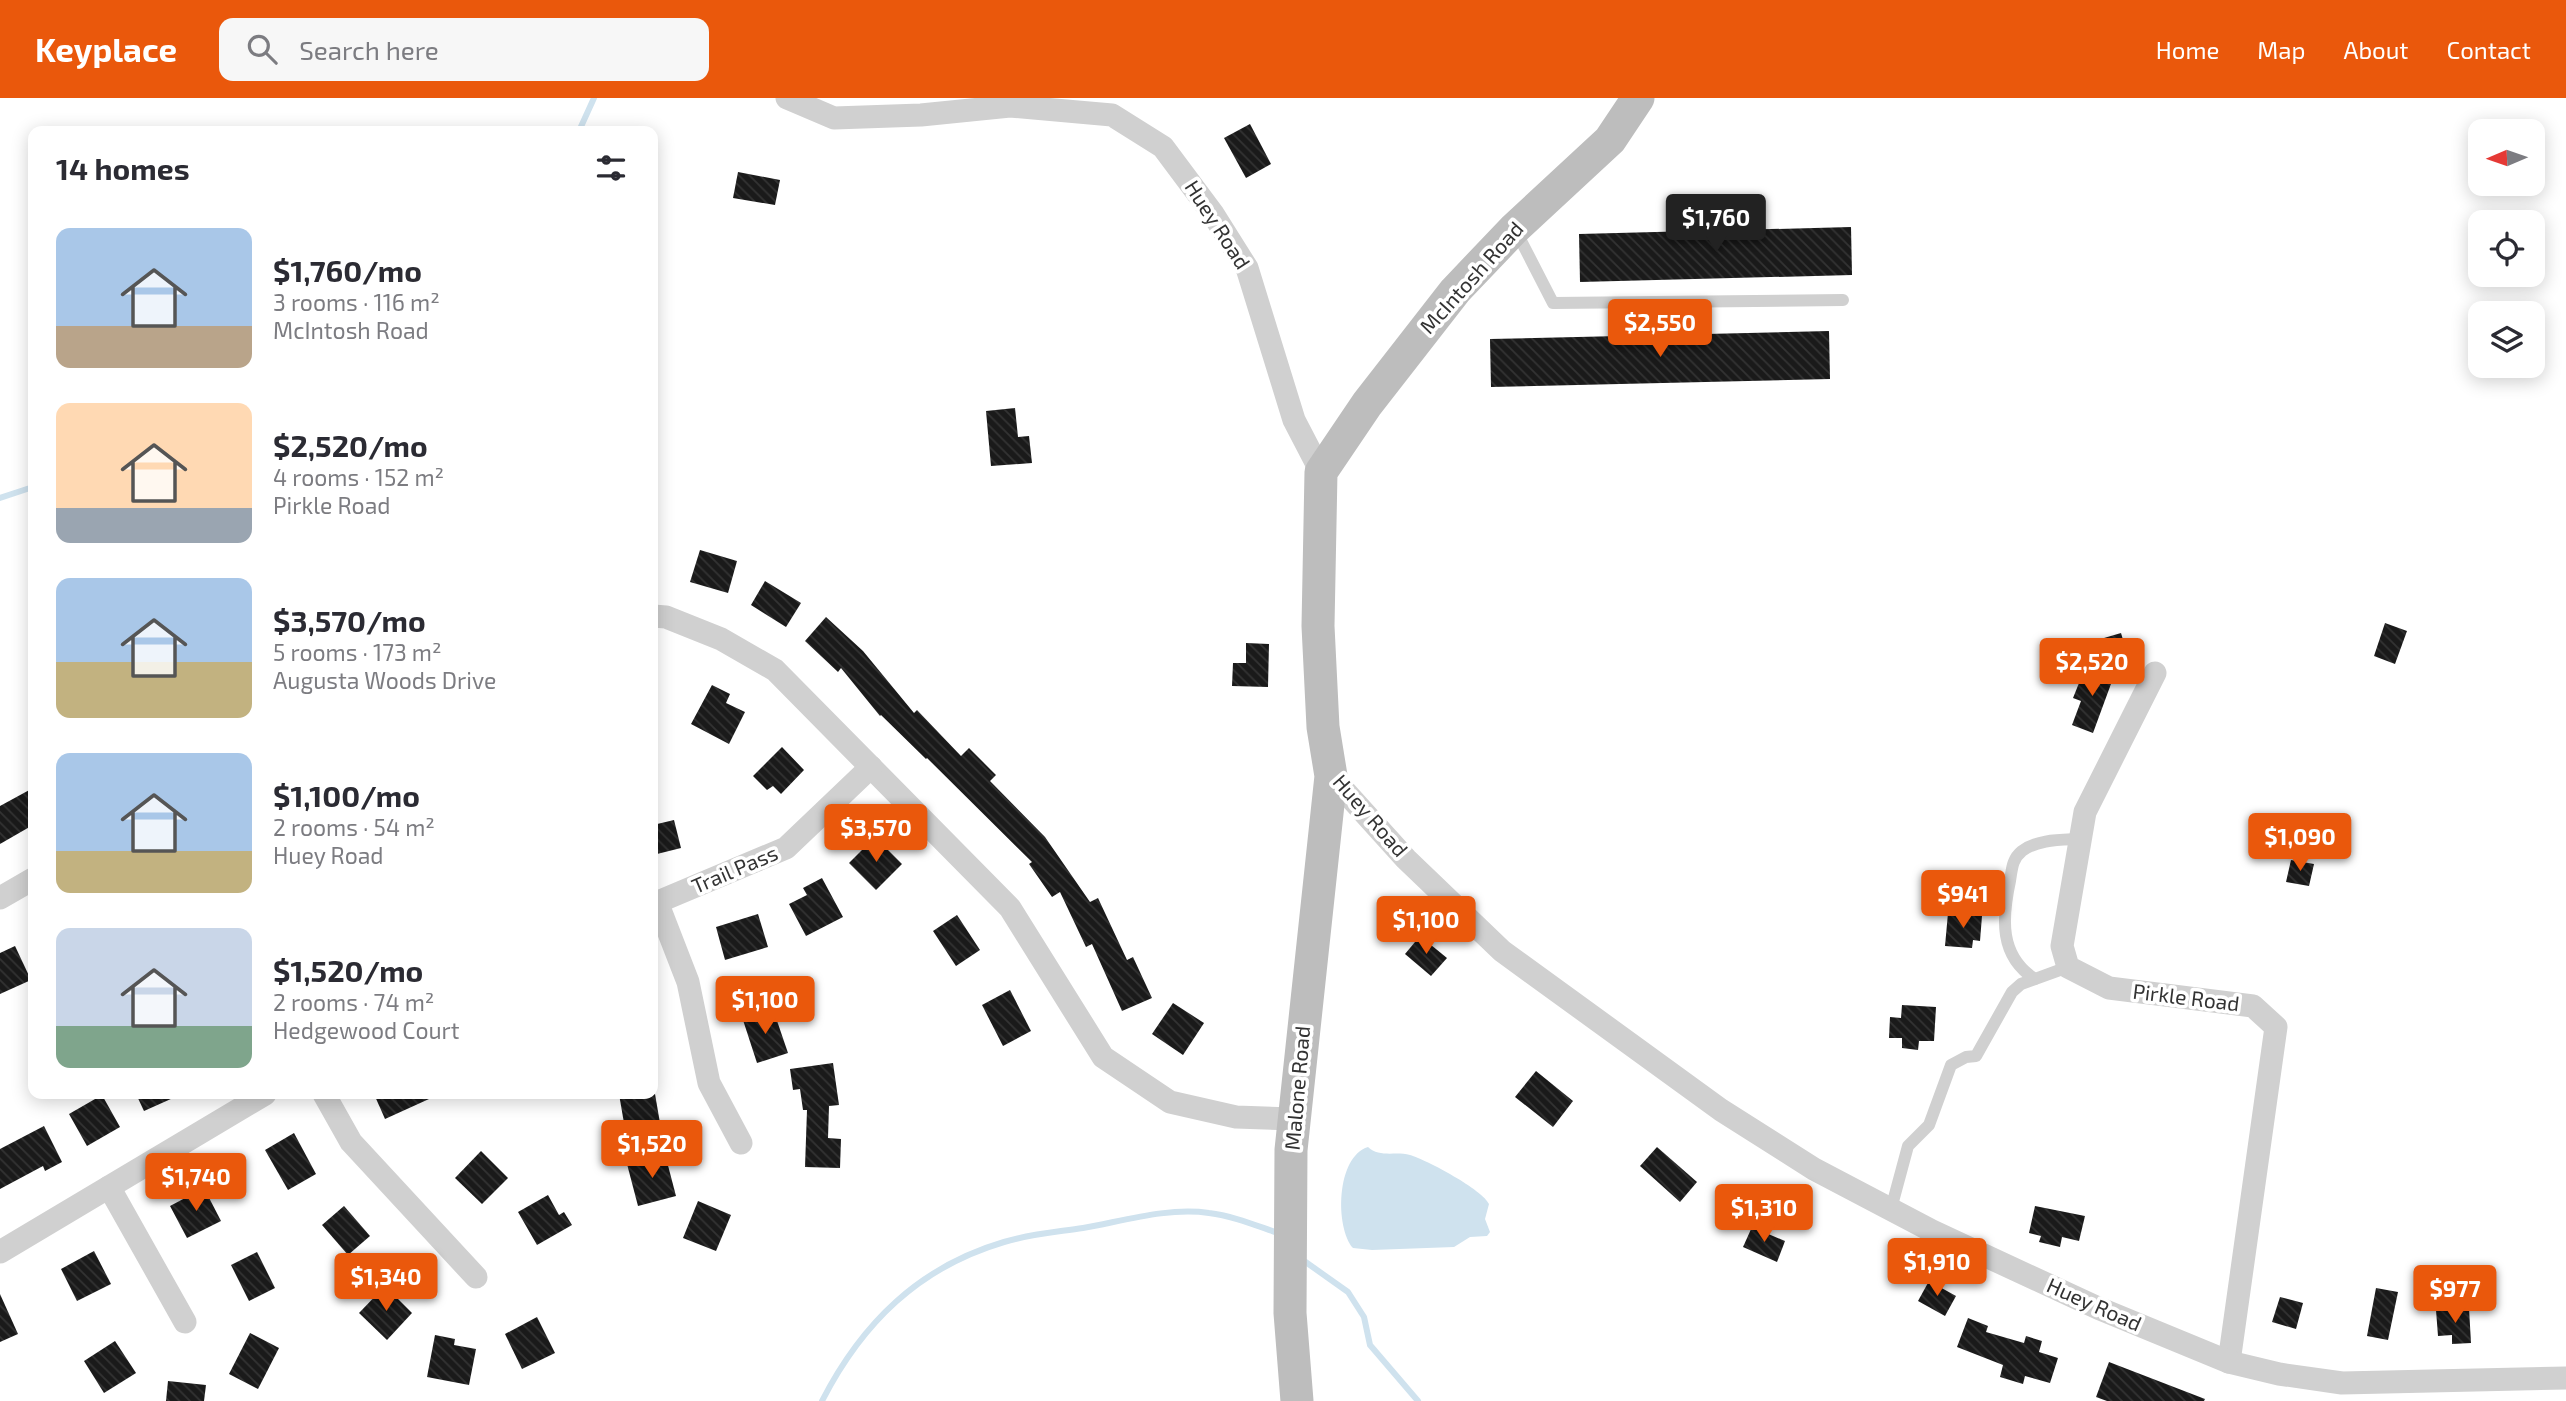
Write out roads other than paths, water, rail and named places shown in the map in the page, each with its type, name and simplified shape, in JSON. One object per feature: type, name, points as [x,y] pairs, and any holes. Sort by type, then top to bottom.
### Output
[{"type":"street","name":"Huey Road","points":[[787,98],[834,118],[921,115],[1010,106],[1112,115],[1163,147],[1213,214],[1248,268],[1294,420],[1321,472],[1318,626],[1323,727],[1331,776],[1406,859],[1502,951],[1721,1110],[1814,1169],[1932,1231],[2098,1308],[2229,1362],[2279,1374],[2342,1383],[2357,1392],[2566,1378]]},
{"type":"street","name":"McIntosh Road","points":[[1321,472],[1367,404],[1455,290],[1514,229],[1610,140],[1638,98]]},
{"type":"street","points":[[658,617],[666,617],[721,639],[775,670],[1010,908],[1103,1057],[1170,1102],[1236,1118],[1294,1119]]},
{"type":"street","points":[[2068,967],[2062,946],[2085,812],[2155,673]]},
{"type":"street","name":"Trail Pass","points":[[658,902],[786,848],[871,767]]},
{"type":"street","name":"Malone Road","points":[[1297,1401],[1290,1313],[1291,1150],[1331,776]]},
{"type":"street","points":[[0,898],[28,882]]},
{"type":"street","points":[[658,910],[688,982],[709,1083],[741,1143]]},
{"type":"street","name":"Pirkle Road","points":[[2068,967],[2109,988],[2253,1006],[2276,1027],[2229,1362]]},
{"type":"street","points":[[0,1252],[257,1099]]},
{"type":"street","points":[[327,1099],[351,1142],[476,1277]]},
{"type":"street","points":[[109,1187],[185,1322]]},
{"type":"lane","points":[[1514,229],[1553,303],[1843,300]]},
{"type":"lane","points":[[2035,979],[2023,971],[2004,935],[2006,901],[2014,858],[2023,850],[2037,844],[2080,839]]},
{"type":"lane","points":[[1891,1209],[1908,1146],[1929,1125],[1951,1065],[1966,1057],[1976,1056],[2012,992],[2021,984],[2068,967]]},
{"type":"water","points":[[1368,1147],[1377,1152],[1418,1158],[1477,1191],[1489,1204],[1485,1219],[1490,1232],[1487,1236],[1470,1237],[1454,1247],[1372,1250],[1353,1248],[1343,1225],[1341,1209],[1344,1178],[1357,1153]]},
{"type":"waterway","points":[[581,126],[594,98]]},
{"type":"waterway","points":[[0,498],[28,489]]},
{"type":"waterway","points":[[822,1401],[855,1347],[896,1302],[945,1266],[973,1253],[1024,1237],[1178,1212],[1218,1214],[1281,1234]]},
{"type":"waterway","points":[[1300,1258],[1348,1292],[1364,1317],[1370,1345],[1418,1401]]}]
